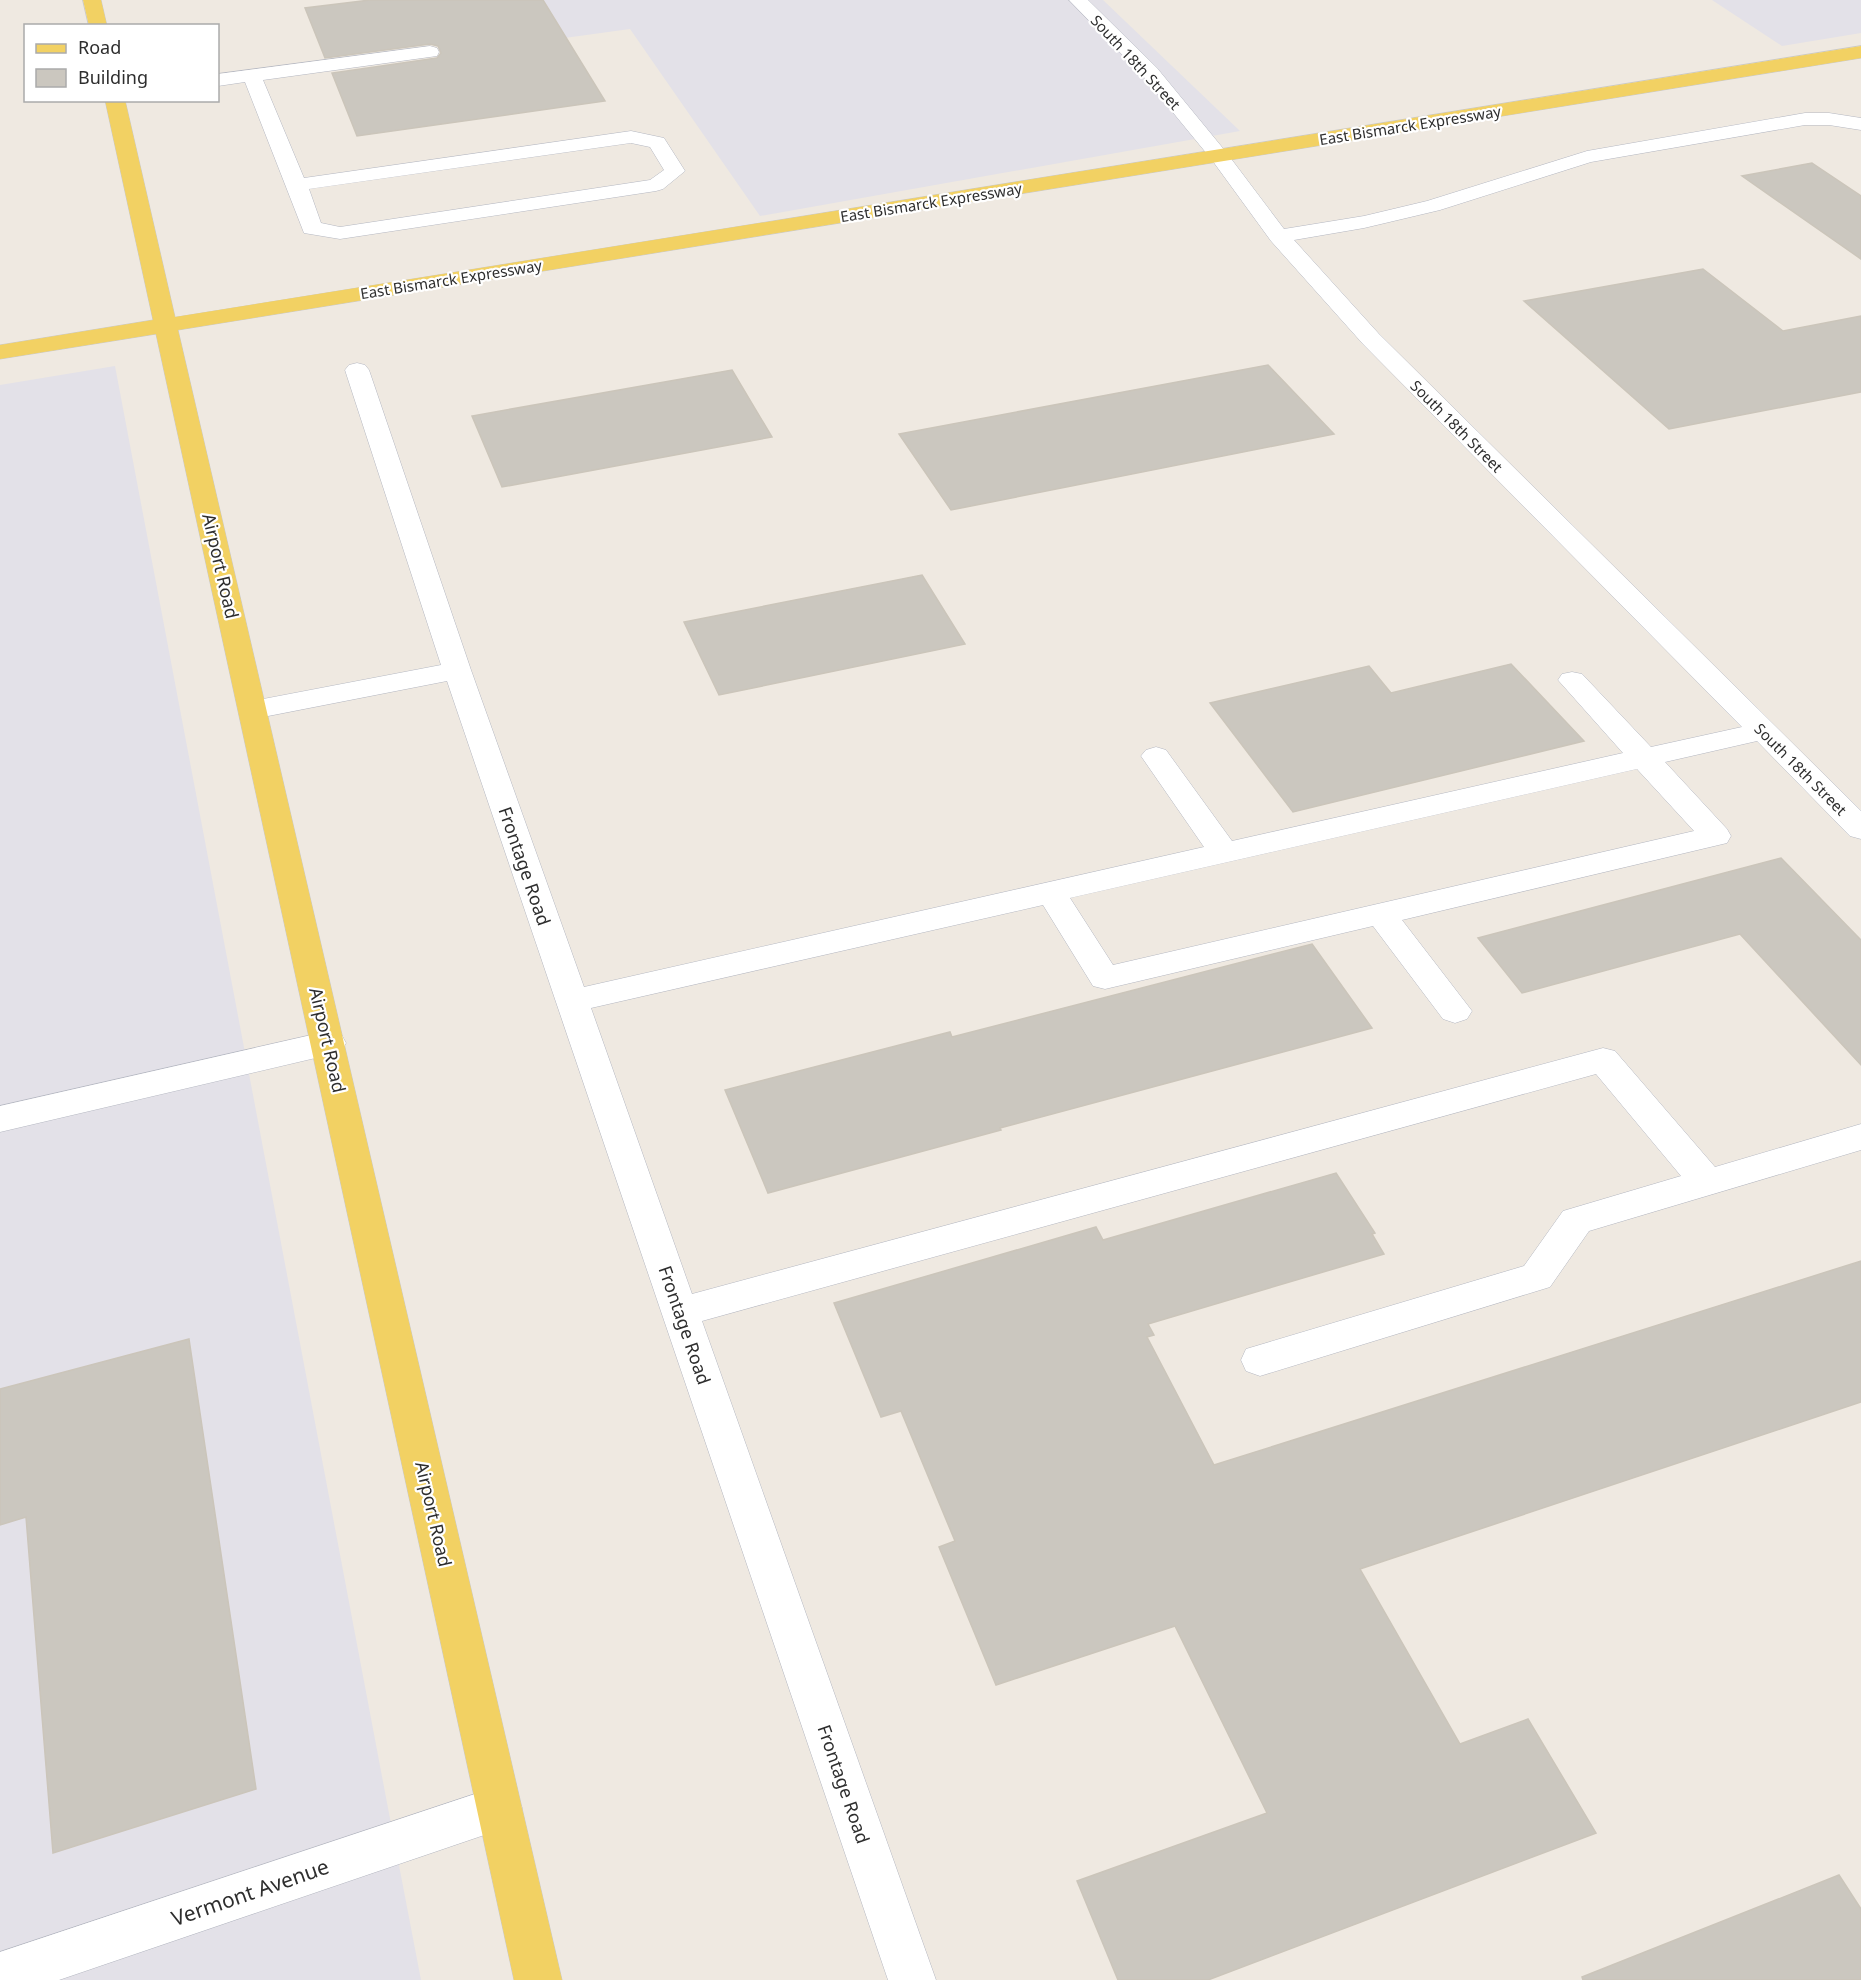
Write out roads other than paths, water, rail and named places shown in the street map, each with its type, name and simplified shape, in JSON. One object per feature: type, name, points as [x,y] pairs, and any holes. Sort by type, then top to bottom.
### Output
[{"type":"main road","points":[[92,0],[98,24]]},
{"type":"main road","name":"East Bismarck Expressway","points":[[0,352],[1861,52]]},
{"type":"main road","name":"Airport Road","points":[[115,102],[538,1980]]},
{"type":"street","name":"South 18th Street","points":[[1078,0],[1150,72],[1219,156],[1279,236],[1348,315],[1403,373],[1861,829]]},
{"type":"street","points":[[219,80],[430,52]]},
{"type":"street","points":[[252,75],[297,184],[312,228],[340,233],[656,185],[675,171],[657,142],[631,137],[297,184]]},
{"type":"street","points":[[1279,236],[1364,222],[1433,206],[1561,164],[1614,151],[1805,119],[1829,119],[1861,124]]},
{"type":"street","name":"Frontage Road","points":[[357,370],[457,670],[912,1980]]},
{"type":"street","points":[[253,710],[457,670]]},
{"type":"street","points":[[1051,893],[1105,978],[1716,836],[1572,681]]},
{"type":"street","points":[[572,1001],[1763,732]]},
{"type":"street","points":[[1156,756],[1224,854]]},
{"type":"street","points":[[1381,914],[1455,1011]]},
{"type":"street","points":[[0,1119],[329,1044]]},
{"type":"street","points":[[680,1311],[1603,1059],[1707,1182]]},
{"type":"street","points":[[1260,1360],[1537,1277],[1576,1221],[1861,1137]]},
{"type":"street","name":"Vermont Avenue","points":[[0,1976],[499,1808]]}]
